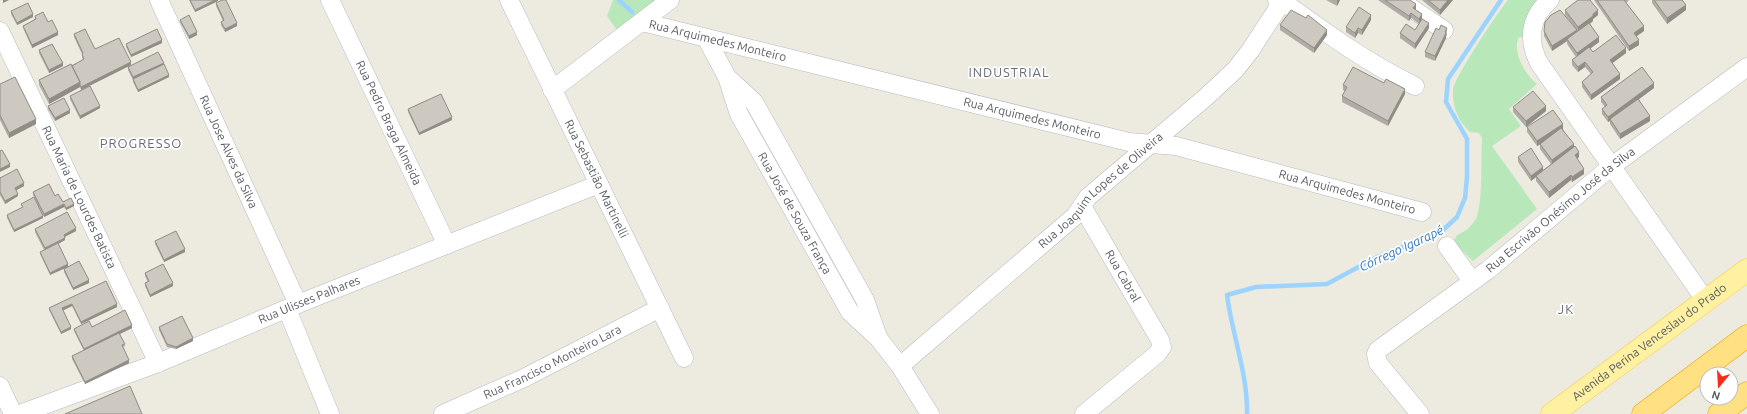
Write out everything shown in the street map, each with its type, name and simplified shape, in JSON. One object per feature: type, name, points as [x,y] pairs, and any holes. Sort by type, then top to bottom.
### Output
[{"type":"highway","points":[[1643,414],[1744,337]]},
{"type":"highway","points":[[1719,414],[1747,393]]},
{"type":"main road","name":"Avenida Perina Venceslau do Prado","points":[[1552,414],[1747,270]]},
{"type":"street","name":"Rua Jose Alves da Silva","points":[[159,0],[293,306],[330,414]]},
{"type":"street","name":"Rua Pedro Braga Almeida","points":[[330,0],[447,245]]},
{"type":"street","name":"Rua Sebastião Martinelli","points":[[509,0],[684,358]]},
{"type":"street","points":[[552,90],[670,0]]},
{"type":"street","points":[[1281,0],[1358,55],[1415,86]]},
{"type":"street","name":"Rua Joaquim Lopes de Oliveira","points":[[900,366],[1075,216],[1088,197],[1206,97],[1235,70],[1250,51],[1281,0]]},
{"type":"street","points":[[1399,0],[1444,30]]},
{"type":"street","points":[[1550,0],[1542,7],[1536,16],[1531,38],[1534,52],[1539,62],[1706,301]]},
{"type":"street","name":"Rua Arquimedes Monteiro","points":[[642,22],[1129,142],[1176,146],[1422,212]]},
{"type":"street","name":"Rua Maria de Lourdes Batista","points":[[0,31],[158,363]]},
{"type":"street","name":"Rua José de Souza França","points":[[706,38],[727,77],[754,102],[865,300],[879,339],[900,366],[930,414]]},
{"type":"street","name":"Rua Escrivão Onésimo José da Silva","points":[[1420,414],[1378,363],[1376,354],[1381,347],[1472,281],[1612,166],[1747,67]]},
{"type":"street","name":"Rua Ulisses Palhares","points":[[20,414],[158,363],[293,306],[599,184]]},
{"type":"street","name":"Rua Cabral","points":[[1082,206],[1160,340],[1162,347],[1157,354],[1084,414]]},
{"type":"street","points":[[1447,246],[1472,281]]},
{"type":"street","name":"Rua Francisco Monteiro Lara","points":[[443,414],[524,378],[660,308]]},
{"type":"street","points":[[0,386],[13,414]]},
{"type":"green space","points":[[613,0],[660,0],[619,33],[607,16]]},
{"type":"green space","points":[[1508,0],[1543,0],[1527,38],[1520,37],[1517,45],[1517,51],[1524,69],[1537,84],[1509,109],[1521,126],[1492,146],[1537,209],[1473,261],[1453,242],[1457,235],[1465,231],[1472,224],[1476,219],[1478,212],[1481,192],[1482,138],[1479,133],[1470,132],[1462,123],[1455,108],[1453,90],[1455,83],[1468,59],[1495,17]]},
{"type":"building","points":[[190,0],[215,0],[195,10]]},
{"type":"building","points":[[226,0],[237,23],[225,29],[221,22],[224,20],[216,3]]},
{"type":"building","points":[[1385,0],[1410,0],[1416,4],[1413,8],[1422,14],[1419,19],[1411,13],[1409,16]]},
{"type":"building","points":[[1428,0],[1448,0],[1440,10]]},
{"type":"building","points":[[1578,0],[1590,0],[1598,10],[1593,14],[1593,16],[1578,27],[1565,10]]},
{"type":"building","points":[[1597,0],[1624,0],[1644,26],[1634,33],[1639,40],[1629,46]]},
{"type":"building","points":[[1654,0],[1682,0],[1686,5],[1667,18]]},
{"type":"building","points":[[28,3],[33,14],[17,23],[11,11]]},
{"type":"building","points":[[1359,7],[1371,15],[1362,30],[1358,28],[1355,33],[1346,27]]},
{"type":"building","points":[[1291,10],[1306,18],[1308,15],[1327,30],[1314,48],[1280,25]]},
{"type":"building","points":[[1560,10],[1577,30],[1552,46],[1544,31],[1545,22],[1551,15]]},
{"type":"building","points":[[43,12],[48,22],[52,20],[58,32],[32,45],[23,26],[36,19],[35,16]]},
{"type":"building","points":[[189,15],[197,32],[189,36],[180,20]]},
{"type":"building","points":[[1422,19],[1429,23],[1415,44],[1400,33],[1406,24],[1415,30]]},
{"type":"building","points":[[1589,23],[1599,37],[1577,53],[1567,39]]},
{"type":"building","points":[[1441,25],[1447,28],[1435,56],[1425,52],[1436,28],[1439,30]]},
{"type":"building","points":[[85,29],[95,49],[119,38],[131,62],[81,87],[72,66],[84,59],[83,53],[74,34]]},
{"type":"building","points":[[157,29],[162,40],[131,55],[126,44]]},
{"type":"building","points":[[1616,35],[1626,48],[1610,60],[1620,74],[1591,95],[1582,82],[1593,72],[1585,62],[1578,67],[1572,60],[1589,47],[1593,52]]},
{"type":"building","points":[[52,44],[63,63],[49,70],[39,50]]},
{"type":"building","points":[[158,52],[164,63],[133,77],[128,67]]},
{"type":"building","points":[[71,64],[80,82],[49,99],[39,80]]},
{"type":"building","points":[[164,64],[169,75],[138,90],[133,79]]},
{"type":"building","points":[[1353,67],[1384,83],[1386,79],[1405,89],[1388,121],[1342,96],[1347,87],[1343,85]]},
{"type":"building","points":[[1642,67],[1654,83],[1608,117],[1602,109],[1607,105],[1601,97]]},
{"type":"building","points":[[15,77],[36,119],[9,133],[0,115],[0,84]]},
{"type":"building","points":[[90,86],[100,106],[80,116],[70,96]]},
{"type":"building","points":[[1533,91],[1546,106],[1526,121],[1513,107]]},
{"type":"building","points":[[441,94],[452,117],[419,133],[408,109]]},
{"type":"building","points":[[64,98],[70,110],[55,118],[48,106]]},
{"type":"building","points":[[1638,99],[1650,116],[1620,134],[1610,119]]},
{"type":"building","points":[[1553,110],[1563,124],[1537,141],[1527,127]]},
{"type":"building","points":[[1561,128],[1574,144],[1552,160],[1540,144]]},
{"type":"building","points":[[1575,146],[1579,152],[1575,155],[1584,169],[1572,177],[1571,175],[1549,192],[1536,176]]},
{"type":"building","points":[[1531,148],[1543,167],[1531,176],[1518,157]]},
{"type":"building","points":[[2,150],[10,164],[0,169],[0,151]]},
{"type":"building","points":[[17,169],[24,183],[15,188],[18,194],[5,201],[0,192],[0,178]]},
{"type":"building","points":[[49,184],[55,196],[58,194],[63,202],[71,198],[74,204],[66,208],[64,204],[44,214],[33,192]]},
{"type":"building","points":[[34,197],[43,216],[14,230],[7,215],[23,207],[21,204]]},
{"type":"building","points":[[67,212],[76,228],[64,235],[65,238],[45,248],[35,229]]},
{"type":"building","points":[[176,231],[185,249],[164,260],[155,241]]},
{"type":"building","points":[[58,243],[68,264],[50,273],[40,252]]},
{"type":"building","points":[[79,261],[89,280],[73,288],[64,269]]},
{"type":"building","points":[[163,264],[173,283],[150,295],[145,283],[149,281],[145,273]]},
{"type":"building","points":[[106,281],[117,304],[81,322],[72,304],[62,308],[71,327],[61,332],[49,308]]},
{"type":"building","points":[[125,310],[132,325],[84,349],[74,329],[89,321],[92,327]]},
{"type":"building","points":[[182,316],[193,338],[176,347],[167,344],[159,327]]},
{"type":"building","points":[[119,333],[125,344],[122,345],[129,360],[85,382],[72,356]]},
{"type":"building","points":[[130,386],[142,414],[65,414]]},
{"type":"waterway","points":[[619,0],[632,12]]},
{"type":"waterway","name":"Córrego Igarapé","points":[[1247,414],[1245,384],[1227,295],[1256,287],[1327,284],[1377,257],[1441,232],[1457,217],[1465,198],[1467,177],[1467,139],[1446,102],[1448,79],[1501,0]]},
{"type":"district","name":"INDUSTRIAL","points":[[1009,72]]},
{"type":"district","name":"PROGRESSO","points":[[141,143]]},
{"type":"district","name":"JK","points":[[1566,309]]}]
